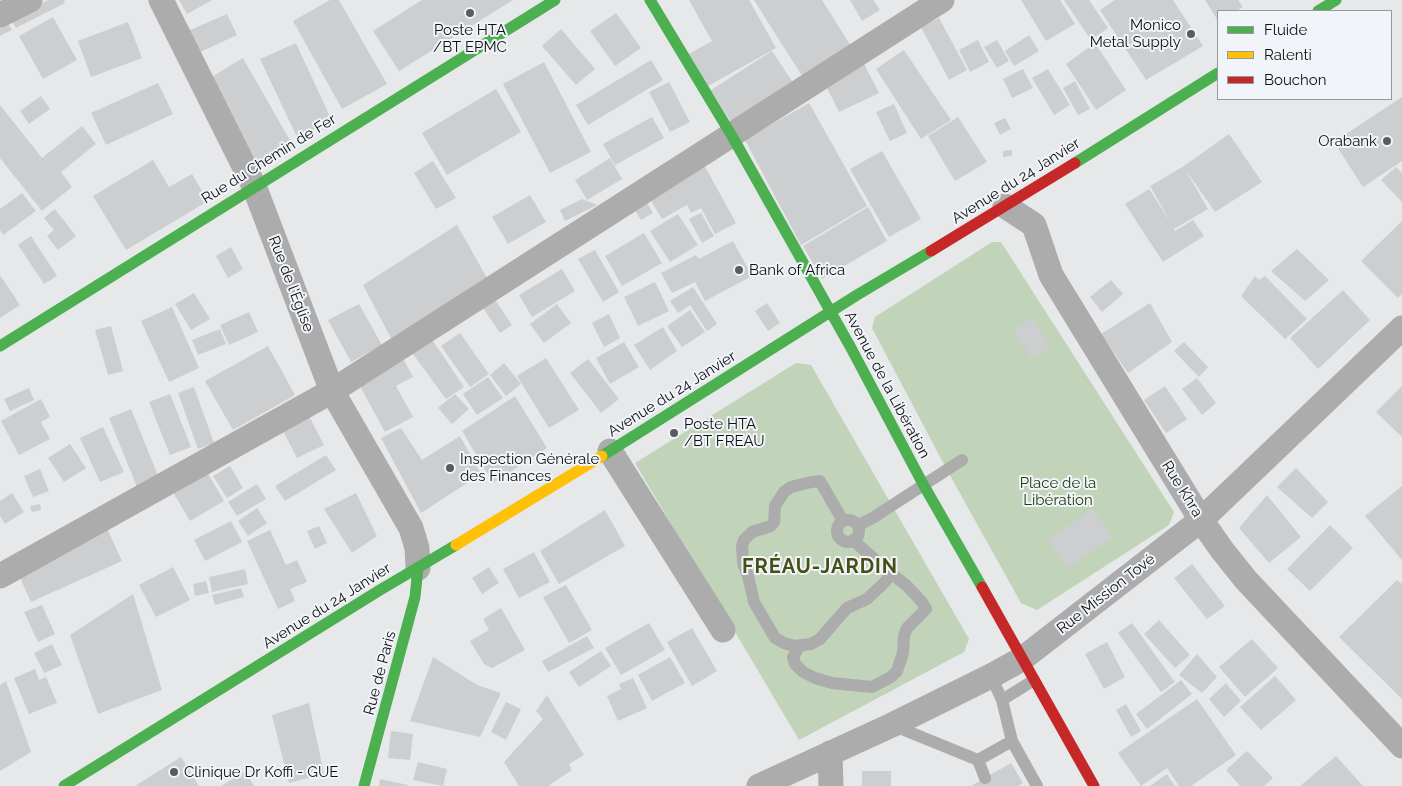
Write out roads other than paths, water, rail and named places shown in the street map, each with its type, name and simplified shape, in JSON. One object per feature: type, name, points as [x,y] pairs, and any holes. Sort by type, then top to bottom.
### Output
[{"type":"street","points":[[0,16],[30,0]]},
{"type":"street","name":"Rue de l'Église","points":[[161,0],[254,186],[332,391],[411,528],[417,548],[418,568]]},
{"type":"street","name":"Rue du Chemin de Fer","points":[[0,346],[555,0]]},
{"type":"street","name":"Avenue de la Libération","points":[[650,0],[732,136],[831,312],[923,484],[1094,786]]},
{"type":"street","points":[[0,576],[332,391],[942,0]]},
{"type":"street","points":[[1320,10],[1336,0]]},
{"type":"street","name":"Avenue du 24 Janvier","points":[[64,786],[380,590],[610,451],[831,312],[1217,75]]},
{"type":"street","name":"Rue Khra","points":[[1005,206],[1034,224],[1050,275],[1201,520],[1222,550],[1246,580],[1402,746]]},
{"type":"street","name":"Rue Mission Tové","points":[[759,786],[892,725],[1022,659],[1201,520],[1402,328]]},
{"type":"street","points":[[610,451],[723,630]]},
{"type":"street","name":"Rue de Paris","points":[[364,786],[415,597],[418,568]]},
{"type":"street","points":[[830,753],[831,786]]},
{"type":"lane","points":[[858,525],[871,519],[962,460]]},
{"type":"lane","points":[[842,521],[820,482],[811,482],[791,487],[784,492],[775,506],[774,522],[771,526],[752,532],[744,540],[742,546],[744,563],[754,602],[775,638],[784,643],[799,647],[811,644],[820,639],[847,608],[867,599],[891,574]]},
{"type":"lane","points":[[842,521],[853,521],[858,525],[859,531],[853,540],[848,542],[838,536],[838,525],[842,521]]},
{"type":"lane","points":[[799,647],[793,657],[795,664],[803,672],[822,681],[872,687],[891,677],[899,665],[907,628],[926,609],[922,602],[906,586],[853,540]]},
{"type":"lane","points":[[991,676],[1002,700],[1012,741],[1037,786]]},
{"type":"lane","points":[[1002,700],[1034,680]]},
{"type":"lane","points":[[892,725],[978,760],[985,778]]},
{"type":"lane","points":[[978,760],[1012,741]]},
{"type":"place","name":"Poste HTA /BT EPMC","points":[[470,13]]},
{"type":"place","name":"Monico Metal Supply","points":[[1191,34]]},
{"type":"place","name":"Orabank","points":[[1387,141]]},
{"type":"place","name":"Bank of Africa","points":[[739,270]]},
{"type":"place","name":"Poste HTA /BT FREAU","points":[[674,433]]},
{"type":"place","name":"Inspection Générale des Finances","points":[[450,468]]},
{"type":"place","name":"Clinique Dr Koffi - GUE","points":[[174,772]]},
{"type":"district","name":"FRÉAU-JARDIN","points":[[820,567]]},
{"type":"park label","name":"Place de la Libération","points":[[1058,492]]}]
